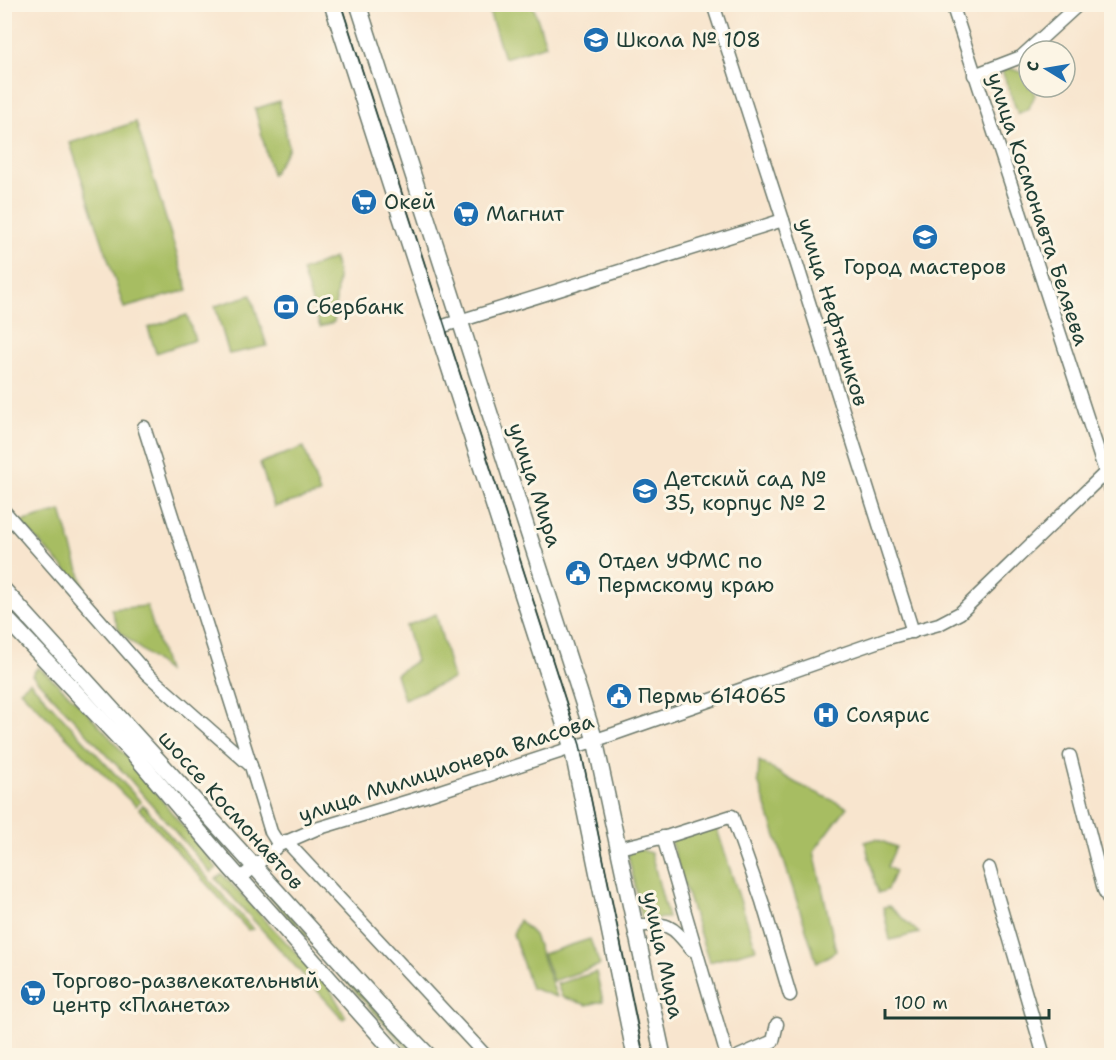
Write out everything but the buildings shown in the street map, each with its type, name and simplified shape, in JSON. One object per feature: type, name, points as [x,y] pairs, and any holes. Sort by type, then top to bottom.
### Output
[{"type":"main road","points":[[332,4],[572,748],[635,1056]]},
{"type":"main road","name":"улица Мира","points":[[358,4],[595,740],[663,1056]]},
{"type":"main road","name":"шоссе Космонавтов","points":[[4,590],[388,1014],[429,1056]]},
{"type":"main road","name":"шоссе Космонавтов","points":[[4,616],[132,753],[240,879],[398,1056]]},
{"type":"street","name":"улица Нефтяников","points":[[713,4],[913,632]]},
{"type":"street","name":"улица Космонавта Беляева","points":[[952,4],[1112,493]]},
{"type":"street","points":[[974,75],[1021,57],[1079,4]]},
{"type":"street","points":[[437,328],[783,220]]},
{"type":"street","points":[[144,427],[251,766]]},
{"type":"street","name":"улица Милиционера Власова","points":[[240,879],[283,843],[316,829],[572,748],[888,638],[939,624],[960,613],[1104,473]]},
{"type":"street","name":"шоссе Космонавтов","points":[[4,511],[147,674],[251,766],[272,832],[283,843]]},
{"type":"street","points":[[1070,756],[1104,890],[1112,906]]},
{"type":"street","points":[[619,848],[732,816],[762,901],[790,994]]},
{"type":"street","points":[[663,837],[727,1056]]},
{"type":"street","points":[[283,843],[486,1056]]},
{"type":"street","points":[[989,868],[1044,1056]]},
{"type":"street","points":[[636,926],[666,924],[676,931],[696,955]]},
{"type":"street","points":[[739,1056],[773,1041],[777,1024]]},
{"type":"green space","points":[[487,5],[533,5],[546,45],[504,58]]},
{"type":"green space","points":[[1007,68],[1017,70],[1017,99],[1033,99],[1029,108],[1018,114],[1002,71]]},
{"type":"green space","points":[[279,101],[289,148],[272,175],[255,109]]},
{"type":"green space","points":[[136,122],[188,290],[124,308],[70,143]]},
{"type":"green space","points":[[334,258],[338,277],[334,322],[320,327],[302,271]]},
{"type":"green space","points":[[251,295],[267,346],[229,354],[215,306]]},
{"type":"green space","points":[[187,315],[195,340],[156,353],[148,328]]},
{"type":"green space","points":[[304,447],[320,494],[274,507],[260,463]]},
{"type":"green space","points":[[61,511],[85,590],[20,522]]},
{"type":"green space","points":[[147,606],[167,671],[120,632],[111,609]]},
{"type":"green space","points":[[436,614],[453,679],[404,699],[396,674],[416,661],[406,626]]},
{"type":"green space","points":[[38,667],[63,689],[110,738],[217,868],[211,873],[126,775],[32,675]]},
{"type":"green space","points":[[30,682],[141,802],[136,806],[125,796],[20,690]]},
{"type":"green space","points":[[759,761],[796,783],[847,807],[814,851],[836,951],[817,963],[758,781]]},
{"type":"green space","points":[[143,805],[253,929],[248,930],[139,809]]},
{"type":"green space","points":[[716,826],[756,949],[709,962],[670,840]]},
{"type":"green space","points":[[876,839],[896,847],[887,867],[895,871],[887,890],[878,893],[865,842]]},
{"type":"green space","points":[[639,849],[651,853],[668,918],[642,919],[627,850]]},
{"type":"green space","points":[[222,874],[330,989],[346,1017],[343,1019],[216,879]]},
{"type":"green space","points":[[259,881],[417,1055],[413,1055],[257,883]]},
{"type":"green space","points":[[889,906],[919,933],[890,940],[883,907]]},
{"type":"green space","points":[[519,920],[534,935],[557,997],[531,988],[513,934]]},
{"type":"green space","points":[[590,939],[600,965],[553,981],[543,954]]},
{"type":"green space","points":[[596,972],[603,1001],[587,1005],[562,997],[557,984]]},
{"type":"tram line","points":[[341,4],[580,745],[644,1056]]},
{"type":"place","name":"Школа № 108","points":[[596,40]]},
{"type":"place","name":"Окей","points":[[364,202]]},
{"type":"place","name":"Магнит","points":[[466,214]]},
{"type":"place","name":"Город мастеров","points":[[925,237]]},
{"type":"place","name":"Сбербанк","points":[[286,307]]},
{"type":"place","name":"Детский сад № 35, корпус № 2","points":[[645,491]]},
{"type":"place","name":"Отдел УФМС по Пермскому краю","points":[[578,573]]},
{"type":"place","name":"Пермь 614065","points":[[619,696]]},
{"type":"place","name":"Солярис","points":[[826,715]]},
{"type":"place","name":"Торгово-развлекательный центр «Планета»","points":[[33,993]]}]
